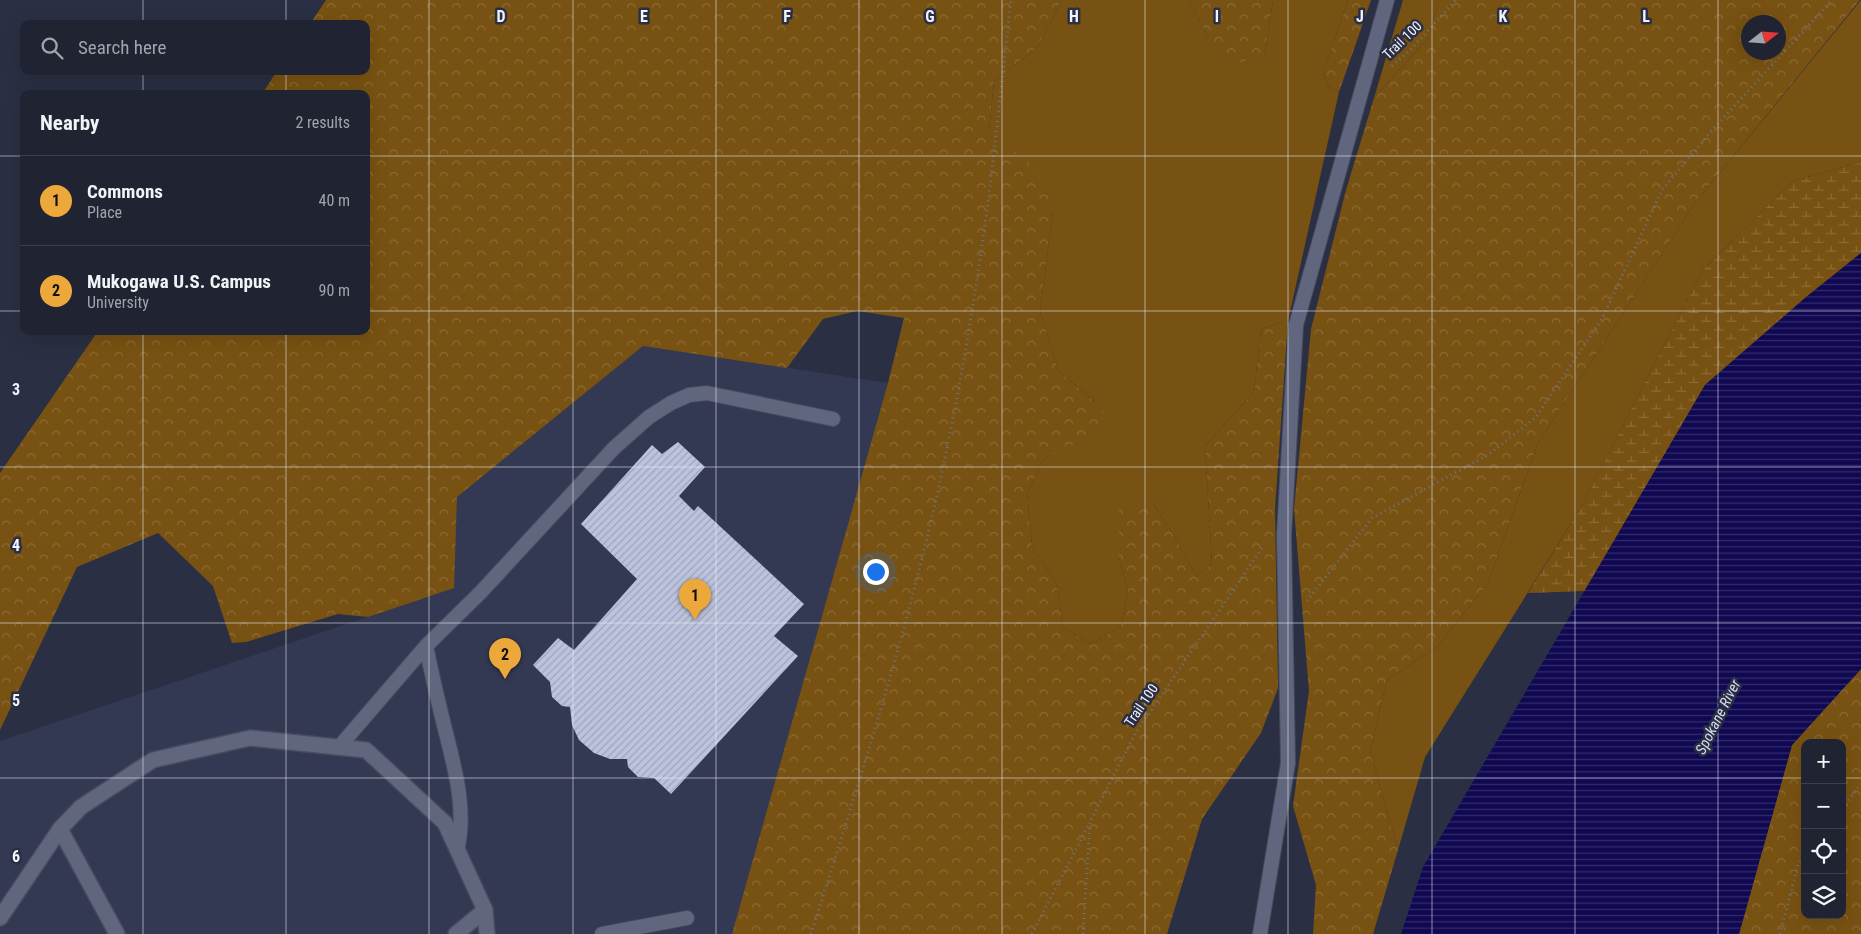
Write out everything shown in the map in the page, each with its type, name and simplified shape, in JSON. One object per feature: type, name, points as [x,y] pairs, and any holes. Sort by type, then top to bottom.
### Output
[{"type":"street","points":[[0,918],[60,829],[81,807],[153,760],[250,738],[366,750],[445,823],[485,910],[487,934]]},
{"type":"street","points":[[60,829],[117,934]]},
{"type":"street","points":[[456,934],[485,910]]},
{"type":"lane","points":[[1260,934],[1288,763],[1284,535],[1296,325],[1387,0]]},
{"type":"lane","points":[[339,747],[426,646],[481,592],[614,448],[649,417],[671,403],[689,395],[707,393],[833,419]]},
{"type":"lane","points":[[426,646],[455,771],[461,835],[457,850]]},
{"type":"lane","points":[[602,934],[687,918]]},
{"type":"path","points":[[811,934],[899,644],[937,495],[967,336],[987,210],[1011,0]]},
{"type":"path","name":"Trail 100","points":[[1389,68],[1411,49],[1456,0]]},
{"type":"path","points":[[1285,629],[1372,518],[1488,455],[1536,417],[1602,319],[1662,190],[1714,128],[1832,0]]},
{"type":"path","name":"Trail 100","points":[[1083,934],[1090,822],[1135,734],[1263,547]]},
{"type":"path","points":[[1846,803],[1861,784]]},
{"type":"path","points":[[1032,934],[1090,822]]},
{"type":"path","points":[[1780,934],[1798,864],[1801,860]]},
{"type":"shaded area","points":[[643,346],[888,383],[769,934],[0,934],[0,741],[453,588],[457,497]]},
{"type":"green space","points":[[326,0],[1062,0],[1037,48],[994,81],[989,132],[1038,169],[1053,211],[1040,311],[1058,370],[1101,407],[1108,423],[1081,441],[1043,460],[1027,494],[1032,546],[1057,585],[1063,627],[1091,644],[1121,626],[1128,590],[1119,558],[1119,507],[1151,501],[1170,529],[1197,577],[1212,563],[1205,446],[1254,392],[1261,329],[1288,321],[1275,508],[1278,688],[1261,733],[1202,819],[1167,934],[732,934],[888,383],[904,318],[857,311],[823,319],[787,368],[643,346],[457,497],[454,588],[368,617],[338,614],[246,642],[232,643],[213,586],[158,533],[77,567],[0,730],[0,473],[95,335],[370,335],[370,90],[265,90],[274,75],[370,75],[370,20],[313,20]]},
{"type":"green space","points":[[1062,0],[1189,0],[1208,38],[1265,54],[1273,0],[1348,0],[1323,73],[1329,87],[1339,92],[1288,321],[1261,329],[1254,392],[1205,446],[1212,563],[1197,577],[1170,529],[1151,501],[1119,558],[1128,590],[1121,626],[1091,644],[1063,627],[1057,585],[1032,546],[1027,494],[1043,460],[1080,441],[1101,407],[1058,370],[1040,311],[1053,211],[989,132],[994,81],[1037,48]]},
{"type":"green space","points":[[1189,0],[1273,0],[1265,54],[1238,63],[1208,38]]},
{"type":"green space","points":[[1348,0],[1371,0],[1339,92],[1329,87],[1323,73]]},
{"type":"green space","points":[[1403,0],[1439,0],[1428,38],[1374,98]]},
{"type":"green space","points":[[1439,0],[1860,0],[1695,203],[1538,443],[1488,583],[1437,647],[1387,680],[1370,751],[1398,850],[1373,934],[1313,934],[1316,885],[1293,806],[1309,691],[1294,509],[1311,329],[1346,190],[1374,98],[1428,38]]},
{"type":"green space","points":[[1861,0],[1861,162],[1793,181],[1702,271],[1580,509],[1425,757],[1398,850],[1370,751],[1387,680],[1437,647],[1488,583],[1538,443],[1695,203]]},
{"type":"green space","points":[[1861,162],[1861,253],[1805,298],[1705,385],[1585,591],[1528,593],[1580,509],[1702,271],[1793,181]]},
{"type":"green space","points":[[1861,669],[1861,934],[1739,934],[1792,745]]},
{"type":"water","name":"Spokane River","points":[[1861,253],[1861,669],[1792,745],[1739,934],[1401,934],[1423,867],[1705,385],[1805,298]]},
{"type":"building","points":[[678,442],[705,467],[679,496],[694,511],[698,506],[804,604],[774,636],[798,656],[671,794],[654,778],[638,777],[628,767],[627,759],[610,759],[594,753],[579,740],[572,725],[570,707],[562,706],[552,697],[550,682],[533,665],[558,638],[574,650],[637,579],[581,524],[652,445],[662,454]]},
{"type":"place","name":"Commons","points":[[695,620]]},
{"type":"place","name":"Mukogawa U.S. Campus","points":[[505,679]]}]
